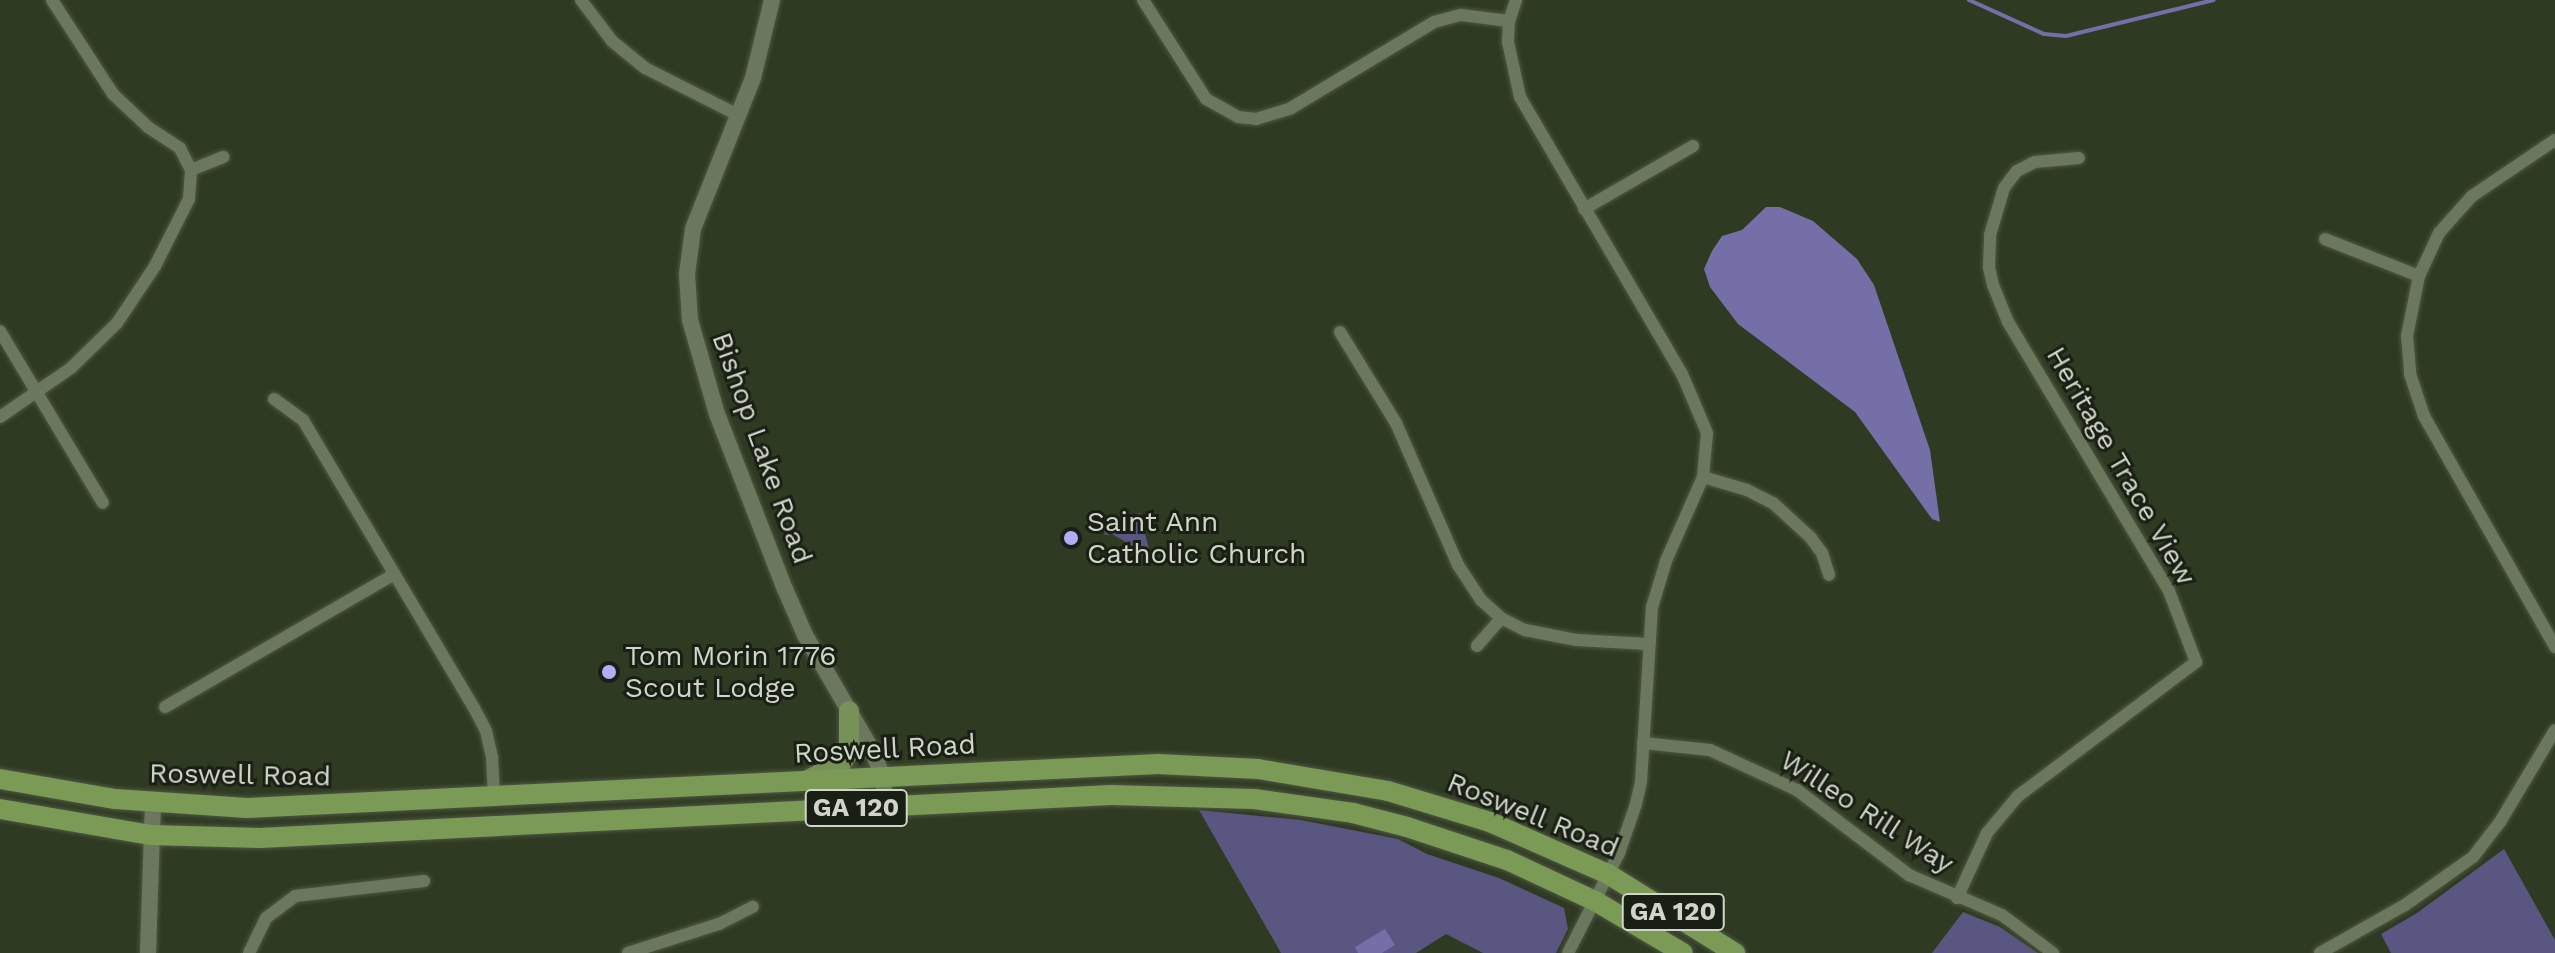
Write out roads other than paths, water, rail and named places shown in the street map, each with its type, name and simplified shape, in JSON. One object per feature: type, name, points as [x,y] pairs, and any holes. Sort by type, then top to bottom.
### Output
[{"type":"highway","name":"Roswell Road","points":[[0,779],[77,794],[153,803],[247,808],[1158,764],[1258,769],[1341,781],[1435,804],[1490,822],[1608,874],[1735,953]]},
{"type":"highway","name":"Roswell Road","points":[[0,809],[150,835],[260,838],[1111,795],[1198,796],[1304,804],[1407,827],[1507,860],[1595,901],[1683,953]]},
{"type":"main road","points":[[806,781],[841,763],[849,752],[849,711]]},
{"type":"street","points":[[0,417],[37,393],[87,353],[129,308],[178,227],[189,199],[191,170],[180,148],[148,127],[113,94],[52,0]]},
{"type":"street","points":[[581,0],[612,41],[645,68],[738,115]]},
{"type":"street","name":"Bishop Lake Road","points":[[772,0],[758,65],[693,229],[687,274],[690,320],[717,414],[785,589],[805,635],[883,778],[885,806]]},
{"type":"street","points":[[1143,0],[1206,99],[1238,117],[1256,119],[1291,108],[1434,22],[1461,15],[1509,21]]},
{"type":"street","points":[[1516,0],[1509,21],[1509,55],[1520,97],[1697,405],[1707,433],[1703,477],[1658,583],[1648,644],[1643,743],[1636,804],[1608,874],[1568,953]]},
{"type":"street","points":[[2555,140],[2487,184],[2456,211],[2432,244],[2419,276],[2407,336],[2416,395],[2439,445],[2555,647]]},
{"type":"street","points":[[1584,209],[1693,146]]},
{"type":"street","points":[[191,170],[224,157]]},
{"type":"street","name":"Heritage Trace View","points":[[1957,898],[1987,833],[2018,796],[2196,662],[2169,591],[2008,322],[1993,285],[1990,235],[2004,188],[2017,171],[2035,162],[2079,158]]},
{"type":"street","points":[[2325,239],[2419,276]]},
{"type":"street","points":[[0,331],[103,503]]},
{"type":"street","points":[[1340,332],[1396,423],[1458,565],[1481,600],[1501,618],[1525,630],[1560,638],[1648,644]]},
{"type":"street","points":[[274,399],[303,420],[486,731],[492,758],[494,797]]},
{"type":"street","points":[[1703,477],[1747,490],[1773,503],[1811,538],[1822,553],[1829,575]]},
{"type":"street","points":[[165,707],[394,574]]},
{"type":"street","points":[[1477,646],[1501,618]]},
{"type":"street","points":[[2320,953],[2405,905],[2473,857],[2500,822],[2555,730]]},
{"type":"street","name":"Willeo Rill Way","points":[[1643,743],[1710,750],[1759,771],[1813,800],[1909,875],[2015,923],[2053,953]]},
{"type":"street","points":[[148,953],[153,803]]},
{"type":"street","points":[[249,953],[266,918],[289,898],[309,891],[424,881]]},
{"type":"street","points":[[628,953],[719,924],[753,907]]},
{"type":"waterway","points":[[1969,0],[2044,34],[2066,36],[2214,0]]},
{"type":"place","name":"Saint Ann Catholic Church","points":[[1071,538]]},
{"type":"place","name":"Tom Morin 1776 Scout Lodge","points":[[609,672]]}]
